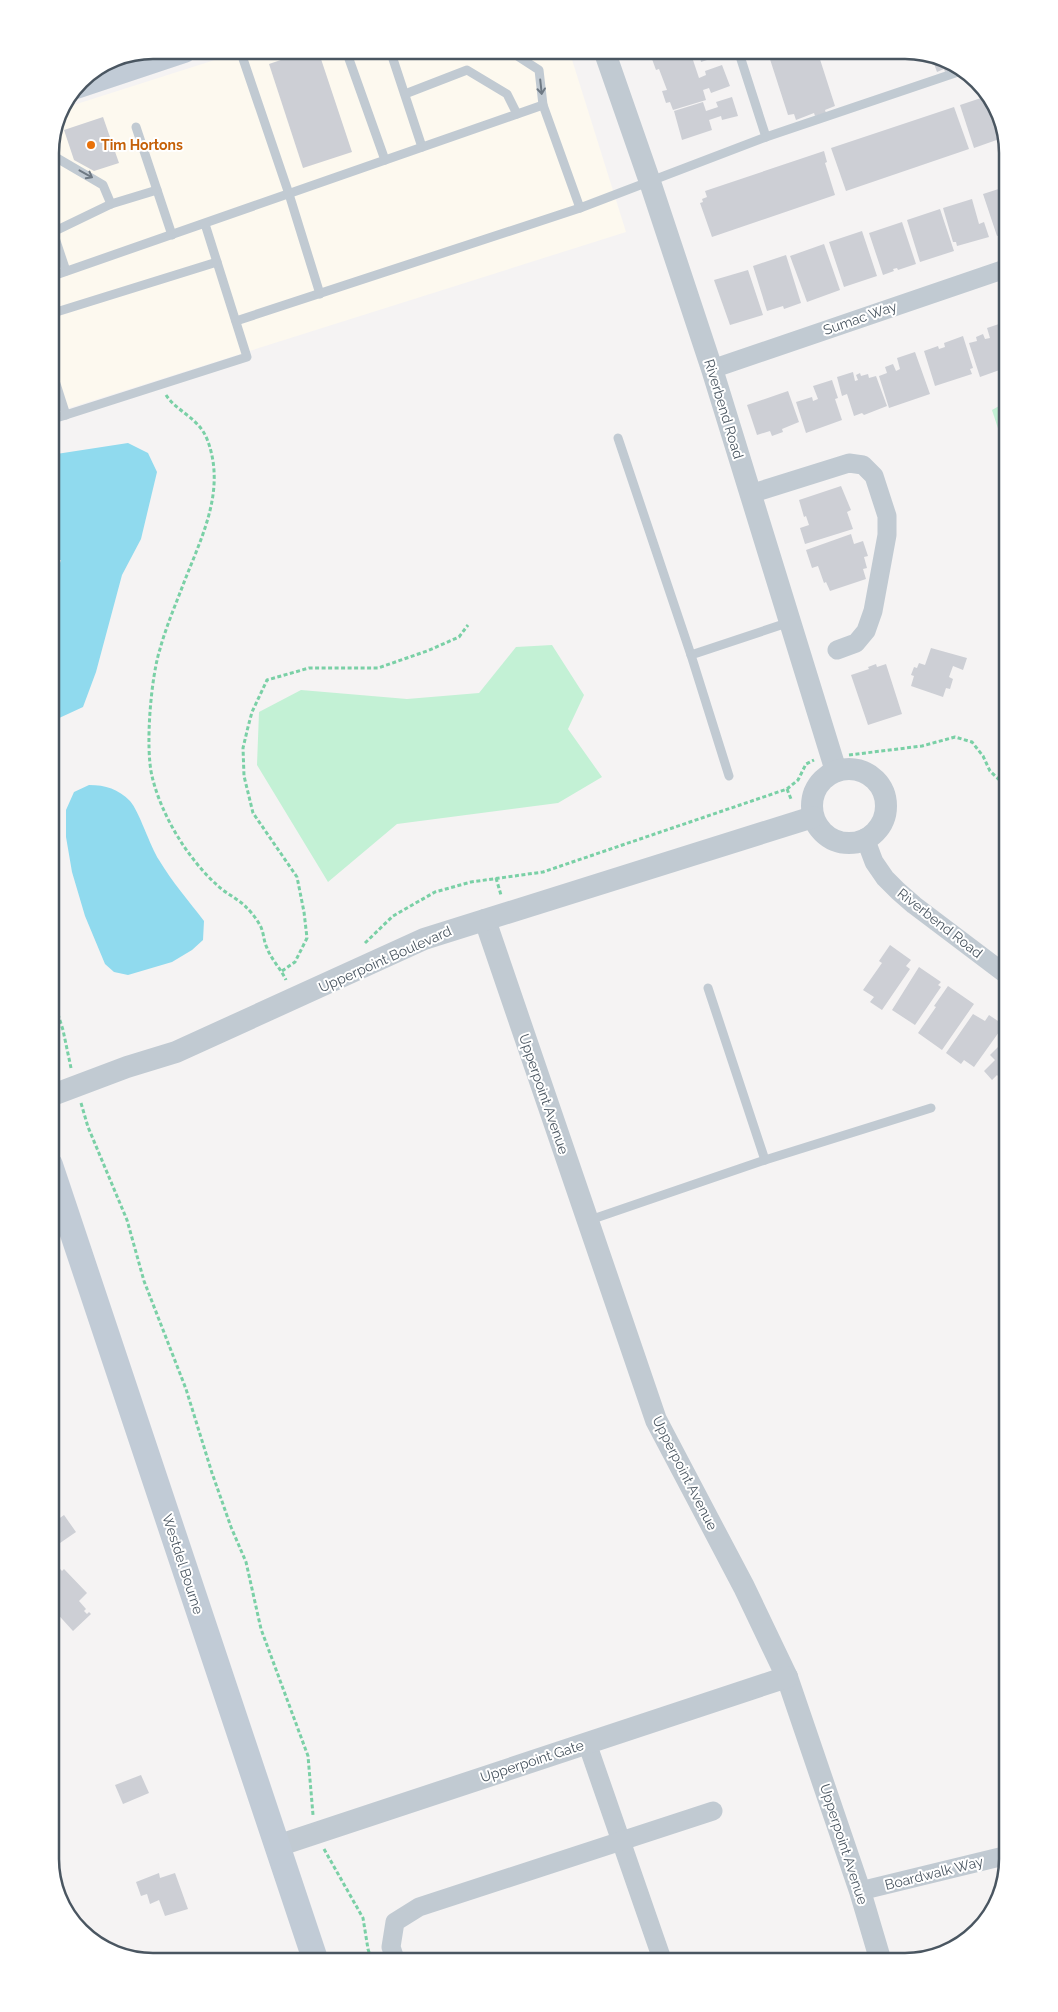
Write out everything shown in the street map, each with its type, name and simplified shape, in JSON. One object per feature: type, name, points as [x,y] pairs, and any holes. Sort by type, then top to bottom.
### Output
[{"type":"main road","points":[[93,80],[157,59]]},
{"type":"main road","name":"Westdel Bourne","points":[[59,1192],[313,1953]]},
{"type":"street","name":"Riverbend Road","points":[[607,59],[712,369],[834,764]]},
{"type":"street","name":"Sumac Way","points":[[712,369],[999,271]]},
{"type":"street","points":[[750,494],[849,463],[863,465],[874,476],[887,516],[888,535],[872,611],[866,632],[856,643],[836,650]]},
{"type":"street","points":[[834,764],[862,771],[870,776],[881,788],[886,804],[883,820],[878,828],[865,838],[852,842],[833,839],[825,834],[814,817],[812,807],[817,787],[834,764]]},
{"type":"street","name":"Upperpoint Boulevard","points":[[59,1092],[127,1067],[176,1052],[424,939],[814,817]]},
{"type":"street","name":"Riverbend Road","points":[[865,838],[874,862],[885,878],[914,905],[999,969]]},
{"type":"street","name":"Upperpoint Avenue","points":[[485,920],[656,1420],[744,1586],[787,1677],[860,1891],[878,1953]]},
{"type":"street","name":"Upperpoint Gate","points":[[277,1846],[787,1677]]},
{"type":"street","points":[[586,1743],[660,1953]]},
{"type":"street","points":[[393,1953],[391,1947],[395,1922],[419,1907],[713,1811]]},
{"type":"street","name":"Boardwalk Way","points":[[860,1891],[999,1857]]},
{"type":"lane","points":[[243,59],[289,194],[320,294]]},
{"type":"lane","points":[[349,59],[385,160]]},
{"type":"lane","points":[[393,59],[422,147]]},
{"type":"lane","points":[[522,59],[539,70],[543,105],[580,208]]},
{"type":"lane","points":[[741,59],[766,137]]},
{"type":"lane","points":[[405,94],[467,70],[507,94],[517,114]]},
{"type":"lane","points":[[236,321],[580,208],[766,137],[955,73]]},
{"type":"lane","points":[[59,274],[543,105]]},
{"type":"lane","points":[[136,127],[172,235]]},
{"type":"lane","points":[[59,159],[104,185],[111,204]]},
{"type":"lane","points":[[59,228],[111,204],[157,190]]},
{"type":"lane","points":[[59,417],[247,357],[205,224]]},
{"type":"lane","points":[[59,251],[66,271]]},
{"type":"lane","points":[[59,311],[217,262]]},
{"type":"lane","points":[[59,393],[66,415]]},
{"type":"lane","points":[[618,438],[691,655],[729,776]]},
{"type":"lane","points":[[691,655],[790,622]]},
{"type":"lane","points":[[708,988],[765,1160]]},
{"type":"lane","points":[[587,1221],[765,1160],[931,1108]]},
{"type":"path","points":[[164,391],[169,400],[194,419],[206,439],[213,466],[213,494],[206,527],[159,651],[152,693],[148,751],[152,777],[161,803],[180,842],[206,875],[224,892],[247,907],[262,928],[267,948],[282,971],[295,999]]},
{"type":"path","points":[[282,971],[295,962],[307,938],[297,877],[253,813],[244,776],[243,748],[248,727],[252,712],[267,680],[309,668],[378,668],[460,637],[468,625]]},
{"type":"path","points":[[834,764],[922,746],[955,737],[972,742],[984,756],[990,772],[999,780]]},
{"type":"path","points":[[788,789],[791,799]]},
{"type":"path","points":[[496,878],[503,904]]},
{"type":"path","points":[[59,1017],[75,1086],[88,1127],[127,1220],[144,1281],[186,1389],[212,1473],[231,1527],[246,1562],[261,1629],[308,1756],[314,1819],[318,1833],[325,1852],[363,1918],[369,1953]]},
{"type":"shaded area","points":[[218,59],[572,59],[626,232],[59,411],[59,147],[62,128],[71,106]]},
{"type":"green space","points":[[999,406],[999,431],[992,410]]},
{"type":"green space","points":[[552,645],[584,695],[568,729],[602,777],[558,803],[397,824],[328,882],[257,765],[259,712],[301,690],[407,699],[479,693],[516,647]]},
{"type":"water","points":[[128,443],[148,453],[157,472],[141,539],[122,575],[96,672],[83,707],[59,718],[59,566],[61,560],[59,560],[59,454]]},
{"type":"water","points":[[89,785],[111,789],[121,793],[130,801],[159,860],[204,921],[203,940],[192,950],[172,962],[128,975],[114,972],[105,964],[85,916],[72,872],[66,837],[66,810],[74,792]]},
{"type":"building","points":[[284,59],[321,59],[352,152],[303,168],[269,64]]},
{"type":"building","points":[[652,59],[695,59],[693,60],[699,78],[706,75],[705,71],[722,65],[730,86],[711,93],[709,88],[703,90],[706,100],[673,110],[670,102],[666,103],[662,91],[667,90],[659,69],[656,70]]},
{"type":"building","points":[[770,59],[820,59],[835,106],[825,110],[826,113],[815,116],[814,113],[796,120],[794,114],[788,115]]},
{"type":"building","points":[[934,64],[950,70],[945,72],[944,69],[937,72]]},
{"type":"building","points":[[732,97],[738,116],[722,120],[721,116],[709,120],[712,130],[682,140],[674,111],[703,102],[706,111],[718,107],[716,102]]},
{"type":"building","points":[[981,98],[992,117],[998,140],[974,148],[960,105]]},
{"type":"building","points":[[954,107],[969,149],[846,191],[831,148]]},
{"type":"building","name":"Tim Hortons","points":[[103,117],[119,163],[94,171],[74,160],[64,130]]},
{"type":"building","points":[[824,151],[827,162],[825,163],[835,195],[712,237],[700,203],[703,202],[702,199],[707,197],[705,191]]},
{"type":"building","points":[[999,189],[999,235],[997,236],[983,194]]},
{"type":"building","points":[[972,199],[979,224],[984,222],[989,237],[957,246],[956,242],[953,242],[943,208]]},
{"type":"building","points":[[940,209],[954,251],[920,262],[907,220]]},
{"type":"building","points":[[902,222],[916,264],[898,270],[897,268],[893,269],[894,271],[883,275],[869,233]]},
{"type":"building","points":[[862,231],[877,276],[844,287],[829,242]]},
{"type":"building","points":[[824,244],[840,290],[807,302],[790,256]]},
{"type":"building","points":[[786,255],[801,303],[784,309],[783,306],[767,311],[753,266]]},
{"type":"building","points":[[748,270],[763,315],[730,325],[714,280]]},
{"type":"building","points":[[999,324],[999,370],[980,377],[969,343],[977,341],[976,337],[983,334],[985,339],[990,338],[987,328]]},
{"type":"building","points":[[963,336],[973,368],[970,369],[972,374],[935,386],[924,351],[938,346],[939,349],[945,347],[944,343]]},
{"type":"building","points":[[915,352],[930,394],[889,408],[879,376],[887,373],[885,367],[893,364],[896,371],[900,369],[897,358]]},
{"type":"building","points":[[853,372],[855,381],[858,380],[856,375],[860,373],[861,376],[868,374],[869,378],[876,376],[887,406],[864,415],[862,413],[854,416],[847,394],[842,396],[837,377]]},
{"type":"building","points":[[832,380],[838,398],[835,399],[842,420],[806,433],[796,402],[812,397],[813,401],[818,399],[813,386]]},
{"type":"building","points":[[788,391],[799,422],[782,429],[783,432],[772,436],[770,431],[757,435],[747,405]]},
{"type":"building","points":[[841,486],[851,510],[847,512],[853,529],[805,544],[800,528],[809,525],[806,516],[804,517],[799,500]]},
{"type":"building","points":[[851,534],[854,544],[863,541],[868,556],[864,557],[867,568],[863,569],[866,579],[830,591],[826,582],[824,583],[818,566],[812,568],[806,550]]},
{"type":"building","points":[[931,648],[967,658],[963,670],[953,666],[949,677],[953,679],[950,689],[946,688],[943,697],[911,686],[914,676],[911,675],[914,667],[917,668],[919,663],[925,665]]},
{"type":"building","points":[[876,664],[877,667],[886,664],[902,714],[868,725],[851,675],[869,669],[868,667]]},
{"type":"building","points":[[890,945],[911,960],[906,966],[910,969],[882,1010],[870,1002],[874,997],[863,990],[882,963],[879,961]]},
{"type":"building","points":[[919,967],[941,982],[938,985],[941,987],[915,1025],[892,1010]]},
{"type":"building","points":[[948,986],[974,1004],[942,1050],[918,1033]]},
{"type":"building","points":[[973,1014],[985,1021],[989,1015],[999,1022],[999,1032],[974,1067],[964,1060],[961,1064],[946,1053]]},
{"type":"building","points":[[999,1046],[999,1077],[997,1075],[992,1080],[984,1071],[995,1060],[990,1055]]},
{"type":"building","points":[[64,1515],[76,1532],[60,1543],[59,1547],[59,1519]]},
{"type":"building","points":[[59,1568],[62,1571],[64,1569],[87,1593],[79,1601],[86,1609],[84,1611],[87,1614],[89,1612],[91,1614],[73,1631],[59,1616]]},
{"type":"building","points":[[141,1775],[149,1793],[123,1804],[115,1785]]},
{"type":"building","points":[[159,1873],[160,1878],[175,1873],[188,1909],[165,1916],[159,1900],[150,1904],[147,1894],[141,1896],[136,1882]]},
{"type":"place","name":"Tim Hortons","points":[[91,145]]}]
